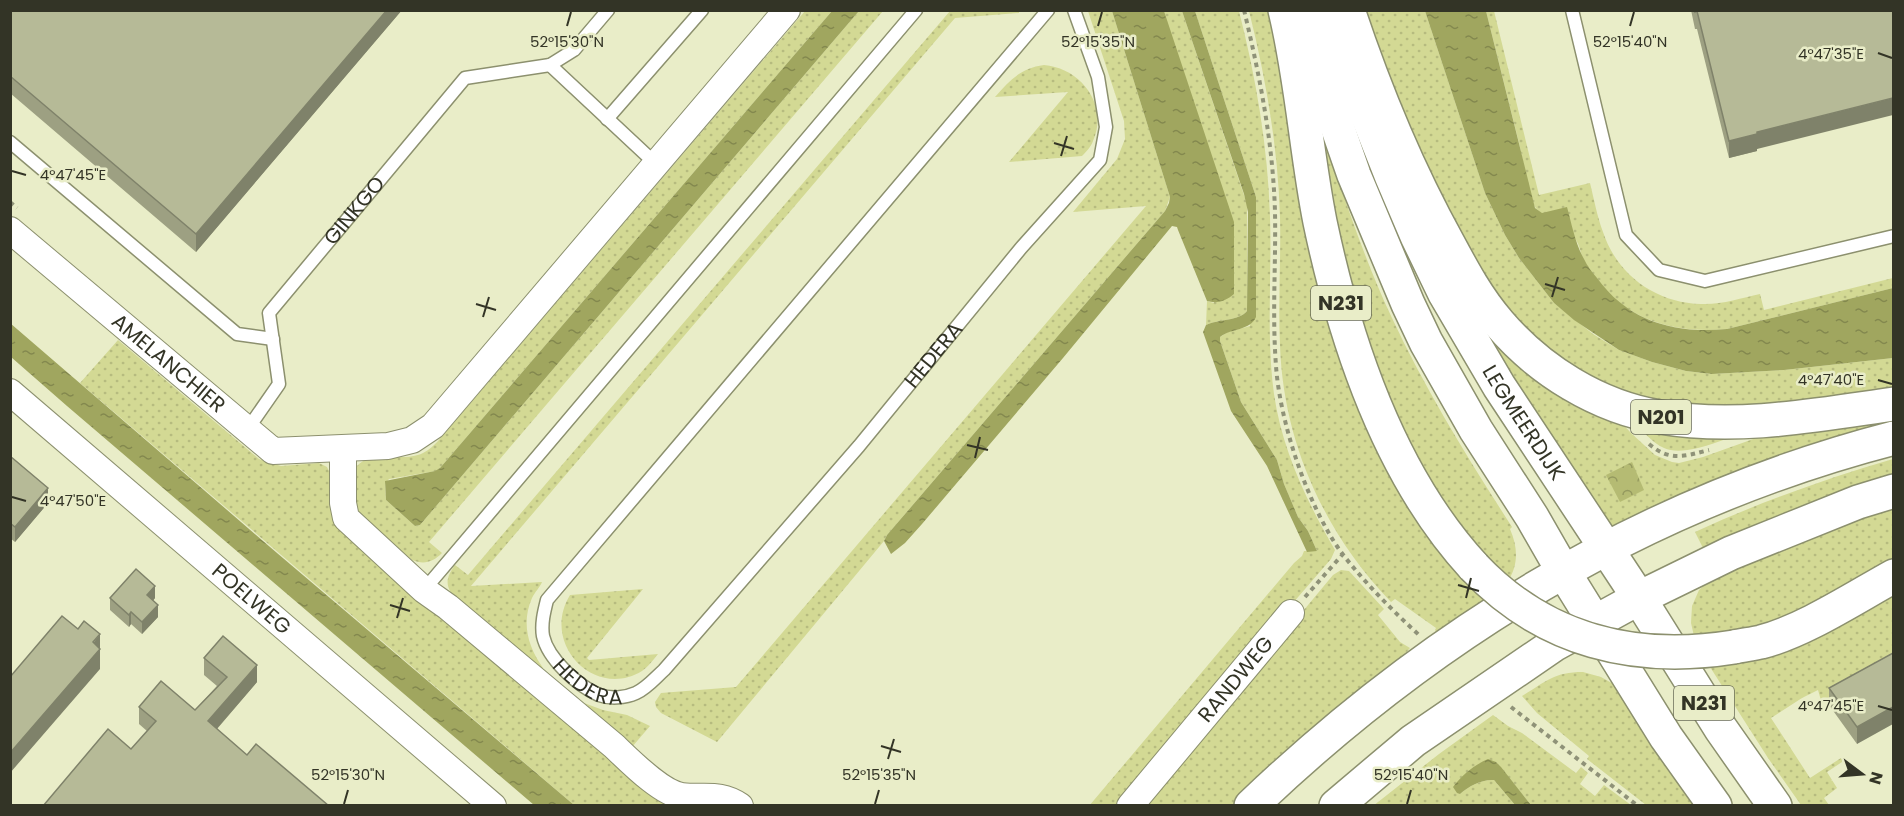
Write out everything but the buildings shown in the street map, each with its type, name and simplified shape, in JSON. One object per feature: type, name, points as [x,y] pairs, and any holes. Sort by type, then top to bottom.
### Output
[{"type":"main road","name":"N231","points":[[1286,10],[1320,221],[1347,327],[1363,372],[1409,477],[1451,542],[1506,597],[1523,610],[1567,633],[1602,644],[1650,652],[1709,651],[1761,642],[1784,634],[1834,610],[1893,576]]},
{"type":"main road","name":"LEGMEERDIJK","points":[[1303,10],[1354,175],[1426,342],[1476,430],[1532,517],[1563,571],[1666,736],[1715,806]]},
{"type":"main road","name":"LEGMEERDIJK","points":[[1329,10],[1343,54],[1391,175],[1445,294],[1499,386],[1639,598],[1721,729],[1775,806]]},
{"type":"main road","name":"N201","points":[[1348,10],[1384,111],[1426,203],[1473,288],[1498,323],[1533,357],[1569,382],[1621,409],[1659,417],[1714,422],[1761,422],[1893,404]]},
{"type":"main road","points":[[1251,806],[1335,729],[1408,671],[1527,592],[1563,571],[1693,507],[1830,455],[1893,438]]},
{"type":"main road","points":[[1335,806],[1379,768],[1446,718],[1555,644],[1639,598],[1741,549],[1858,502],[1893,491]]},
{"type":"street","points":[[343,449],[388,446],[412,440],[433,426],[787,10]]},
{"type":"street","name":"AMELANCHIER","points":[[15,220],[273,451],[343,449]]},
{"type":"street","name":"POELWEG","points":[[10,392],[492,806]]},
{"type":"street","name":"HEDERA","points":[[343,449],[343,503],[346,518],[424,590],[448,607],[635,766],[669,792],[682,796],[720,796],[740,806]]},
{"type":"street","name":"RANDWEG","points":[[1130,806],[1291,614]]},
{"type":"lane","name":"GINKGO","points":[[247,430],[279,384],[269,313],[465,78],[550,65],[574,50],[608,10]]},
{"type":"lane","points":[[607,119],[702,10]]},
{"type":"lane","points":[[424,590],[916,10]]},
{"type":"lane","name":"HEDERA","points":[[1048,10],[547,600],[543,636],[550,653],[559,664],[586,687],[602,696],[620,697],[635,694],[664,670],[859,446],[1021,248],[1100,160],[1106,127],[1098,77],[1074,10]]},
{"type":"lane","points":[[1572,10],[1626,235],[1659,270],[1705,281],[1893,236]]},
{"type":"lane","points":[[550,65],[656,164]]},
{"type":"lane","points":[[10,142],[237,334],[273,339]]},
{"type":"path","points":[[1244,10],[1260,80],[1270,143],[1275,211],[1276,368],[1281,401],[1299,468],[1317,511],[1343,554],[1387,606],[1422,637]]},
{"type":"path","points":[[10,202],[15,220]]},
{"type":"path","points":[[1291,614],[1343,554]]},
{"type":"path","points":[[1510,706],[1638,806]]},
{"type":"shaded area","points":[[805,11],[832,11],[440,468],[436,471],[389,479],[385,484],[386,500],[415,526],[420,525],[859,11],[883,11],[429,542],[442,553],[428,562],[412,560],[359,514],[355,479],[357,466],[371,458],[415,456],[425,452],[438,441]]},
{"type":"shaded area","points":[[950,11],[1019,11],[1019,13],[955,18],[471,586],[542,582],[532,598],[527,617],[530,643],[543,668],[541,670],[452,594],[448,583],[455,565],[468,575]]},
{"type":"shaded area","points":[[1088,11],[1112,11],[1170,197],[1165,211],[887,535],[717,742],[661,713],[655,702],[661,693],[736,687],[1146,206],[1073,212],[1117,159],[1125,139],[1124,121]]},
{"type":"shaded area","points":[[1164,11],[1182,11],[1247,204],[1247,311],[1239,317],[1206,325],[1207,301],[1214,303]]},
{"type":"shaded area","points":[[1195,11],[1239,11],[1256,87],[1267,165],[1270,217],[1270,350],[1274,394],[1289,455],[1315,513],[1335,550],[1331,559],[1118,805],[1089,806],[1304,551],[1317,551],[1308,531],[1298,517],[1277,460],[1241,402],[1220,341],[1220,337],[1228,332],[1250,326],[1256,197]]},
{"type":"shaded area","points":[[1249,11],[1280,11],[1332,295],[1459,538],[1365,355],[1308,87],[1357,233],[1379,290],[1434,399],[1512,527],[1510,529],[1516,549],[1515,566],[1508,581],[1484,605],[1437,633],[1436,628],[1395,599],[1391,602],[1367,575],[1327,516],[1299,450],[1289,416],[1280,345],[1280,217],[1274,139],[1261,62]]},
{"type":"shaded area","points":[[1358,11],[1425,11],[1485,193],[1505,235],[1519,258],[1554,303],[1593,334],[1619,350],[1652,362],[1686,371],[1712,374],[1784,370],[1893,358],[1893,397],[1832,406],[1652,408],[1536,349],[1454,248]]},
{"type":"shaded area","points":[[1486,11],[1494,11],[1539,195],[1590,183],[1599,220],[1609,247],[1628,273],[1640,284],[1669,298],[1701,304],[1760,294],[1764,310],[1893,278],[1893,288],[1727,329],[1684,329],[1664,325],[1627,308],[1611,296],[1597,280],[1584,261],[1576,240],[1534,205]]},
{"type":"shaded area","points":[[1044,65],[1070,73],[1088,91],[1097,114],[1097,128],[1093,141],[1082,156],[1009,162],[1068,92],[995,97],[1017,76],[1029,69]]},
{"type":"shaded area","points":[[1462,293],[1609,410],[1655,455],[1672,462],[1679,463],[1703,457],[1795,424],[1893,410],[1893,422],[1612,530],[1491,345]]},
{"type":"shaded area","points":[[118,340],[259,459],[281,466],[319,463],[327,467],[332,477],[334,517],[446,619],[646,790],[672,805],[574,805],[80,383]]},
{"type":"shaded area","points":[[1632,420],[1751,429],[1708,445],[1673,450],[1655,443]]},
{"type":"shaded area","points":[[1893,459],[1893,477],[1704,550],[1695,532],[1793,492]]},
{"type":"shaded area","points":[[1893,502],[1893,567],[1731,661],[1893,586],[1893,657],[1822,704],[1818,690],[1771,718],[1810,778],[1842,759],[1842,762],[1827,772],[1837,788],[1824,798],[1829,805],[1801,805],[1768,758],[1696,645],[1691,623],[1692,606],[1699,590],[1713,577]]},
{"type":"shaded area","points":[[1341,570],[1349,571],[1384,609],[1378,615],[1400,642],[1410,648],[1395,665],[1301,741],[1232,805],[1141,806],[1333,575]]},
{"type":"shaded area","points":[[643,589],[587,658],[589,660],[658,654],[642,671],[624,678],[607,678],[591,673],[577,662],[567,648],[562,632],[563,614],[570,595]]},
{"type":"shaded area","points":[[1583,672],[1601,677],[1617,686],[1704,805],[1646,805],[1587,759],[1589,756],[1537,713],[1522,696],[1557,676]]},
{"type":"shaded area","points":[[584,703],[627,715],[650,726],[632,747],[586,709],[588,706]]},
{"type":"shaded area","points":[[1493,715],[1522,733],[1576,773],[1581,767],[1588,773],[1580,784],[1595,796],[1604,785],[1631,805],[1531,805],[1496,762],[1467,773],[1456,784],[1460,794],[1476,784],[1494,780],[1515,805],[1373,806]]},
{"type":"green space","points":[[1632,462],[1644,490],[1620,502],[1606,475]]},
{"type":"water","points":[[832,11],[859,11],[420,525],[415,526],[386,500],[385,481],[440,468]]},
{"type":"water","points":[[1112,11],[1164,11],[1234,222],[1234,294],[1221,301],[1207,301],[1177,227],[1172,226],[922,524],[905,543],[891,554],[884,541],[887,535],[1165,211],[1169,203],[1170,197]]},
{"type":"water","points":[[1182,11],[1195,11],[1256,197],[1256,317],[1249,325],[1224,334],[1220,337],[1220,341],[1241,402],[1277,460],[1298,517],[1308,531],[1317,551],[1307,552],[1267,466],[1231,411],[1203,332],[1206,325],[1239,317],[1247,311],[1248,212],[1244,194]]},
{"type":"water","points":[[1425,11],[1486,11],[1535,208],[1542,213],[1567,207],[1576,240],[1587,264],[1610,293],[1624,305],[1638,315],[1671,327],[1727,329],[1893,288],[1893,358],[1784,370],[1712,374],[1686,371],[1619,350],[1574,320],[1554,303],[1519,258],[1505,235],[1485,193]]},
{"type":"water","points":[[10,323],[574,805],[534,805],[67,406],[11,357]]},
{"type":"water","points":[[1488,759],[1501,767],[1531,805],[1515,805],[1494,780],[1480,782],[1460,794],[1457,793],[1453,787],[1460,778],[1473,767]]}]
